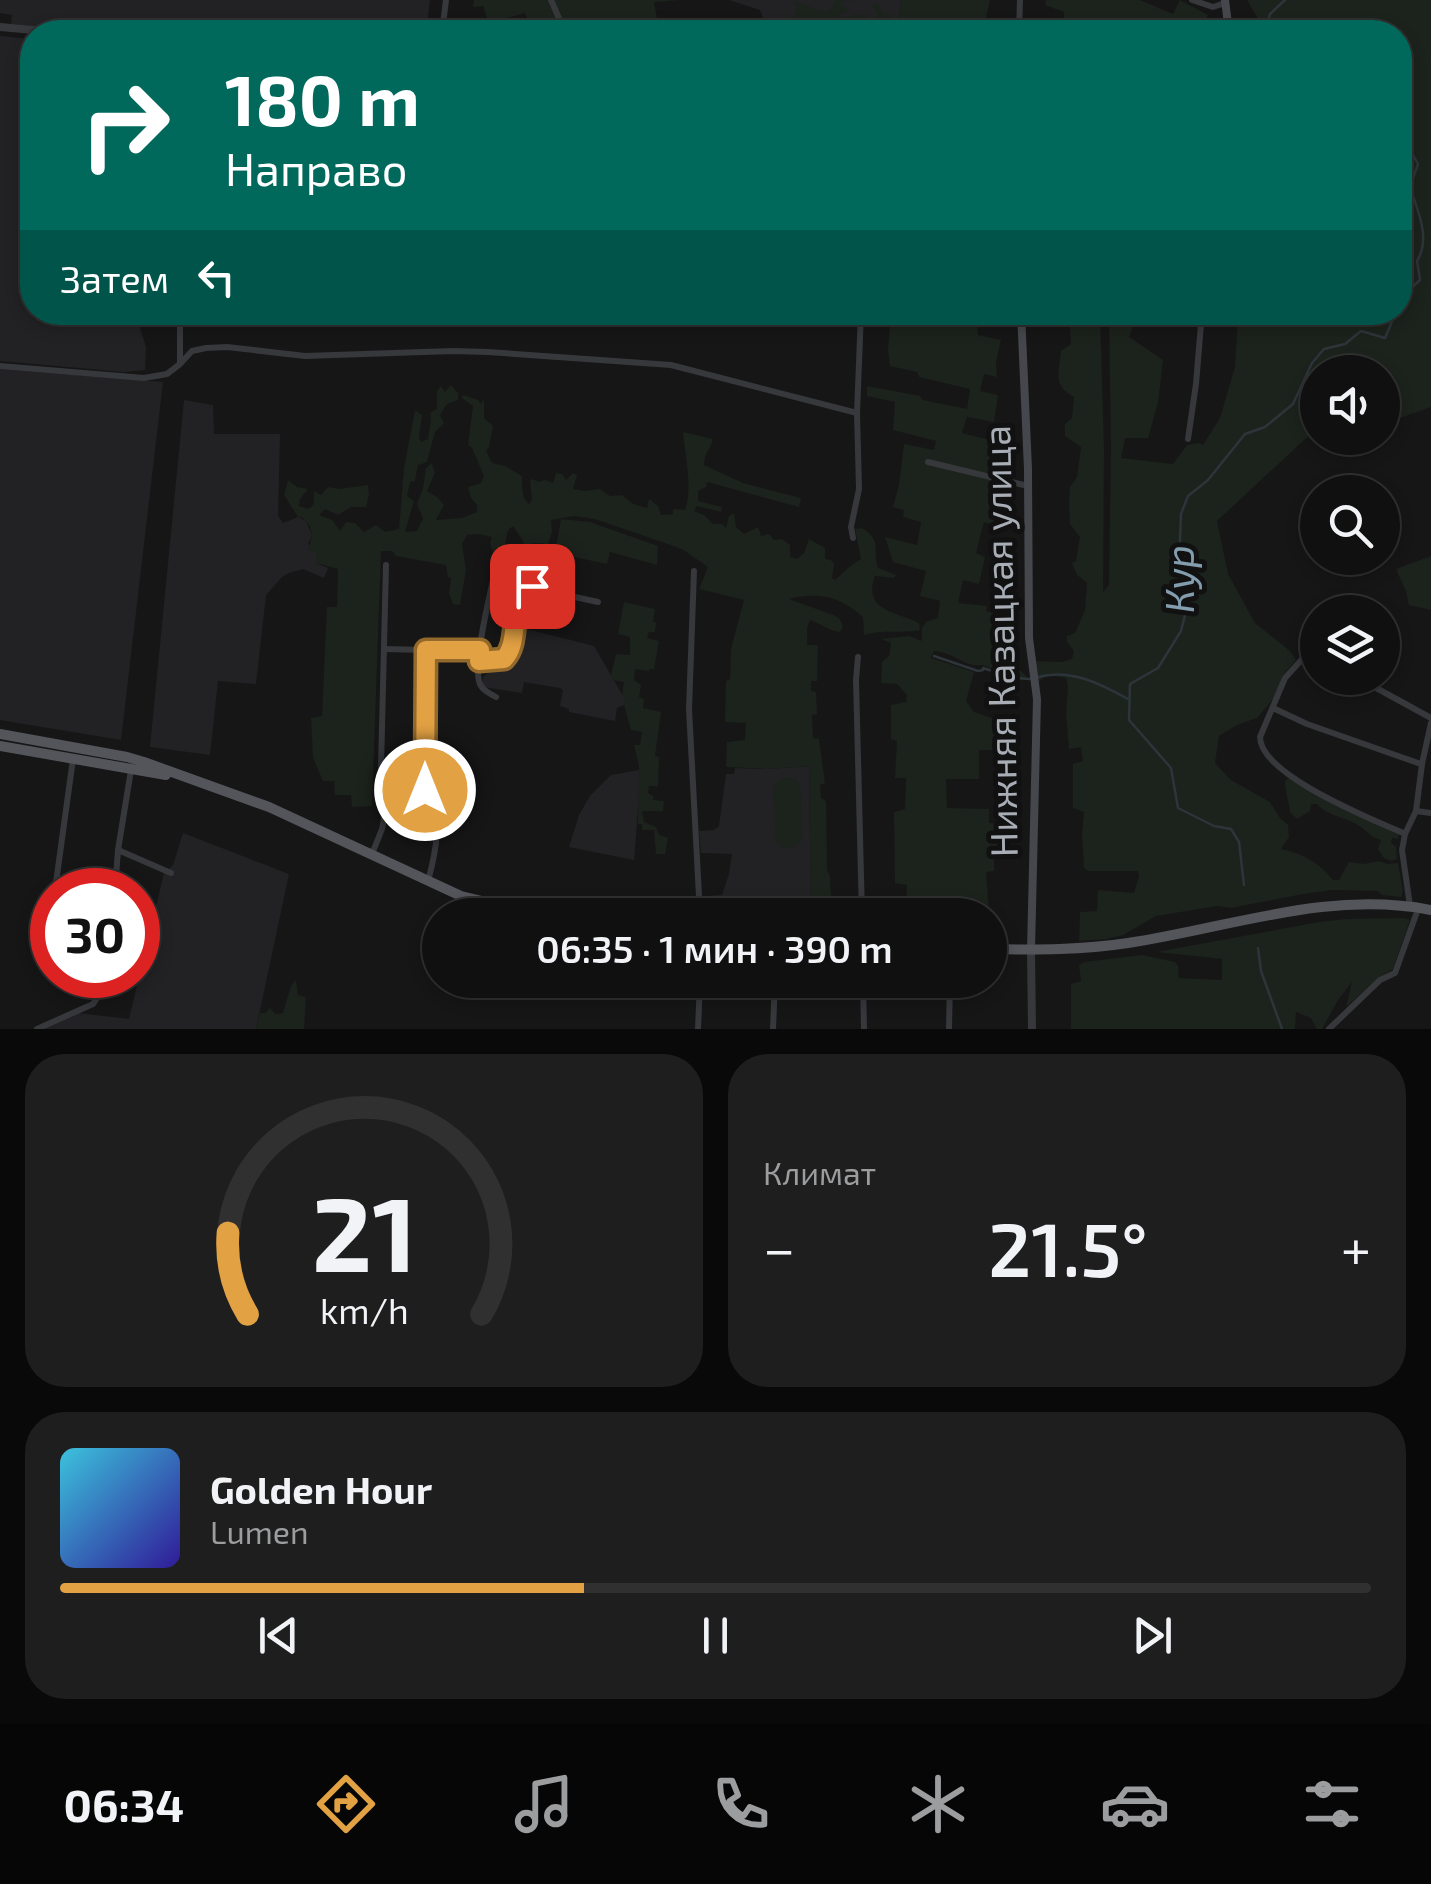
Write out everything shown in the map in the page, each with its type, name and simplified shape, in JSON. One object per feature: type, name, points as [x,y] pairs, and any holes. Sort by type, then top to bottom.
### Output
[{"type":"main road","name":"Нижняя Казацкая улица","points":[[1022,325],[1029,638],[1037,699],[1032,950]]},
{"type":"main road","points":[[0,734],[73,759],[136,767]]},
{"type":"main road","points":[[0,746],[42,748],[192,780],[269,807],[428,882],[472,898]]},
{"type":"main road","points":[[1007,950],[1061,950],[1128,943],[1304,908],[1364,903],[1420,908]]},
{"type":"street","points":[[1192,0],[1213,7],[1225,1]]},
{"type":"street","points":[[180,325],[180,364]]},
{"type":"street","points":[[852,538],[858,489],[856,413],[860,325]]},
{"type":"street","points":[[1188,438],[1201,325]]},
{"type":"street","points":[[0,366],[144,378],[166,374],[198,348],[228,347],[306,356],[454,350],[670,364],[856,413]]},
{"type":"street","points":[[928,462],[1028,486]]},
{"type":"street","points":[[372,856],[384,818],[380,768],[386,565]]},
{"type":"street","points":[[694,571],[689,724],[699,898]]},
{"type":"street","points":[[494,576],[479,661],[480,685],[496,697]]},
{"type":"street","points":[[479,661],[496,661],[509,655],[517,609],[529,587],[598,602]]},
{"type":"street","points":[[384,650],[480,650]]},
{"type":"street","points":[[426,650],[425,790],[436,808],[436,839],[428,882]]},
{"type":"street","points":[[858,657],[862,898]]},
{"type":"street","points":[[1300,662],[1285,678],[1260,737],[1260,746],[1280,770],[1334,802],[1405,834]]},
{"type":"street","points":[[1329,1029],[1380,980],[1396,973],[1420,908],[1402,850],[1416,812],[1431,721],[1387,695]]},
{"type":"street","points":[[1273,708],[1422,764]]},
{"type":"street","points":[[59,868],[73,759]]},
{"type":"street","points":[[117,868],[136,767]]},
{"type":"street","points":[[1416,812],[1431,812]]},
{"type":"street","points":[[118,850],[171,873]]},
{"type":"street","name":"Нижняя Казацкая улица","points":[[1032,950],[1032,1029]]},
{"type":"street","points":[[37,1029],[88,1007],[98,998]]},
{"type":"street","points":[[698,1029],[699,998]]},
{"type":"street","points":[[774,1029],[775,998]]},
{"type":"street","points":[[864,998],[864,1029]]},
{"type":"street","points":[[950,998],[950,1029]]},
{"type":"shaded area","points":[[0,0],[430,0],[428,20],[20,20],[20,25],[11,24],[12,15],[0,13]]},
{"type":"shaded area","points":[[474,0],[680,0],[654,2],[657,19],[652,20],[528,20],[525,13],[488,20],[483,6],[473,7]]},
{"type":"shaded area","points":[[729,0],[901,0],[899,20],[764,20],[760,10]]},
{"type":"shaded area","points":[[836,0],[856,0],[843,1],[841,5],[849,9],[840,14],[841,18],[858,14],[873,20],[793,20],[795,1],[827,13]]},
{"type":"shaded area","points":[[901,0],[990,0],[985,20],[899,20]]},
{"type":"shaded area","points":[[1046,0],[1140,0],[1173,14],[1180,0],[1208,15],[1206,20],[1064,20],[1064,12],[1045,5]]},
{"type":"shaded area","points":[[1247,0],[1431,0],[1431,407],[1400,418],[1400,355],[1300,355],[1300,444],[1217,521],[1228,574],[1255,623],[1296,660],[1282,676],[1275,697],[1257,718],[1219,736],[1215,763],[1231,780],[1270,802],[1288,825],[1289,837],[1281,849],[1310,860],[1333,880],[1339,880],[1349,862],[1398,863],[1401,897],[1378,891],[1303,894],[1231,908],[1218,906],[1156,916],[1123,935],[1079,941],[1080,912],[1097,911],[1098,890],[1134,893],[1139,876],[1138,871],[1084,868],[1084,812],[1073,808],[1073,764],[1083,761],[1081,747],[1069,749],[1066,678],[1047,675],[1037,683],[1034,661],[1072,659],[1074,651],[1067,636],[1075,633],[1085,610],[1087,583],[1077,575],[1072,563],[1076,561],[1080,537],[1070,524],[1069,502],[1081,447],[1065,436],[1074,397],[1062,388],[1058,378],[1061,351],[1071,344],[1070,325],[1100,325],[1103,592],[1109,585],[1109,325],[1133,325],[1129,337],[1163,360],[1158,403],[1148,438],[1125,438],[1121,458],[1173,464],[1187,445],[1203,445],[1220,418],[1235,367],[1238,325],[1412,325],[1412,20],[1259,20]]},
{"type":"shaded area","points":[[877,3],[891,19],[873,20],[878,15],[872,6]]},
{"type":"shaded area","points":[[0,36],[20,38],[20,325],[139,325],[146,347],[145,370],[124,372],[0,361]]},
{"type":"shaded area","points":[[890,325],[977,325],[978,335],[1001,340],[997,377],[984,374],[980,391],[998,395],[994,422],[967,417],[962,433],[998,442],[994,481],[1002,483],[994,525],[984,522],[976,553],[985,557],[979,584],[963,580],[958,603],[987,606],[986,611],[995,614],[994,628],[1003,631],[998,660],[1027,677],[970,664],[941,652],[934,651],[931,658],[974,672],[966,701],[974,712],[1000,721],[997,750],[979,750],[979,779],[946,779],[947,808],[989,809],[989,823],[1000,824],[1002,853],[994,852],[994,871],[986,872],[988,898],[906,898],[907,885],[895,883],[894,812],[905,809],[906,778],[895,778],[897,741],[891,739],[891,705],[906,702],[907,695],[897,684],[881,683],[882,662],[889,656],[891,643],[881,639],[909,636],[922,641],[922,628],[938,618],[940,601],[920,596],[926,571],[893,562],[885,537],[917,545],[921,522],[903,517],[904,510],[893,507],[904,444],[934,450],[936,441],[893,430],[895,402],[867,396],[867,386],[967,409],[970,389],[890,366]]},
{"type":"shaded area","points":[[0,369],[163,382],[121,740],[0,720]]},
{"type":"shaded area","points":[[451,385],[458,400],[447,404],[440,415],[444,423],[435,432],[427,462],[418,465],[415,481],[410,482],[407,496],[414,501],[405,532],[417,531],[423,518],[417,504],[426,468],[432,463],[435,473],[427,491],[444,505],[436,520],[462,518],[477,512],[468,487],[481,483],[484,476],[468,445],[473,406],[463,395],[481,404],[484,398],[484,418],[493,426],[486,451],[492,463],[522,476],[523,495],[529,504],[532,479],[553,483],[556,473],[566,480],[573,473],[577,475],[573,489],[600,489],[647,508],[649,499],[661,515],[673,514],[673,509],[685,510],[688,482],[683,432],[713,439],[704,465],[743,483],[801,498],[799,507],[707,482],[698,491],[698,501],[722,507],[721,512],[697,506],[694,511],[713,524],[726,528],[734,513],[736,527],[744,534],[758,527],[761,536],[769,534],[790,545],[790,557],[797,559],[809,539],[825,548],[825,559],[834,564],[835,580],[861,559],[855,529],[862,528],[873,537],[878,568],[896,575],[875,576],[873,597],[884,608],[919,623],[920,630],[864,635],[863,617],[837,600],[819,596],[789,599],[839,618],[843,626],[837,632],[810,620],[807,628],[807,645],[818,645],[817,681],[811,681],[817,714],[812,715],[813,738],[819,739],[825,783],[820,785],[821,798],[826,801],[831,898],[811,898],[809,766],[726,767],[727,742],[745,740],[746,723],[725,722],[726,681],[730,679],[731,649],[744,600],[699,589],[708,567],[682,549],[595,519],[574,516],[551,520],[548,544],[532,543],[530,556],[526,557],[523,541],[513,526],[508,530],[504,549],[493,553],[492,537],[467,535],[462,544],[466,570],[460,605],[453,604],[449,593],[451,578],[446,565],[381,551],[372,806],[352,807],[351,795],[335,795],[334,781],[323,781],[313,758],[311,718],[322,716],[327,607],[337,607],[338,569],[316,563],[316,552],[308,551],[310,526],[298,517],[284,495],[288,480],[308,489],[299,506],[309,509],[314,504],[314,491],[321,495],[328,487],[368,485],[366,507],[351,507],[338,515],[325,509],[319,515],[332,520],[340,531],[346,522],[355,523],[364,532],[376,525],[385,532],[399,529],[404,468],[415,410],[422,415],[421,442],[428,439],[430,413],[437,409],[437,391],[441,386],[445,392]]},
{"type":"shaded area","points":[[184,400],[213,405],[214,434],[280,434],[278,516],[283,523],[298,517],[306,521],[312,535],[308,544],[316,552],[316,563],[328,568],[324,578],[303,569],[289,573],[266,595],[256,684],[218,681],[210,755],[150,747]]},
{"type":"shaded area","points":[[561,519],[590,522],[658,546],[657,565],[610,552],[607,564],[555,553]]},
{"type":"shaded area","points":[[1431,556],[1431,610],[1409,605],[1400,568]]},
{"type":"shaded area","points":[[624,602],[655,609],[655,632],[649,632],[647,638],[659,641],[654,669],[635,669],[634,680],[641,685],[639,697],[644,699],[643,708],[661,712],[655,756],[659,757],[658,786],[649,786],[648,793],[653,800],[664,801],[663,811],[642,811],[644,822],[668,838],[665,854],[656,854],[654,830],[642,830],[642,824],[638,824],[639,766],[634,745],[640,745],[642,732],[631,730],[622,695],[624,682],[613,680],[611,675],[616,654],[630,655],[630,637],[618,634]]},
{"type":"shaded area","points":[[519,627],[594,646],[626,701],[617,708],[615,721],[569,712],[560,706],[560,688],[524,682],[522,693],[483,687],[483,677],[497,665],[509,666]]},
{"type":"shaded area","points":[[809,766],[811,898],[707,898],[722,895],[732,854],[701,853],[699,831],[719,826],[726,774],[734,774],[735,768]]},
{"type":"shaded area","points":[[639,770],[634,860],[569,847],[590,796],[611,775]]},
{"type":"shaded area","points":[[786,777],[800,785],[802,839],[789,848],[778,845],[776,840],[773,786]]},
{"type":"shaded area","points":[[1289,778],[1399,834],[1391,843],[1396,847],[1397,859],[1384,858],[1378,849],[1381,840],[1317,804],[1311,804],[1310,811],[1297,819],[1290,812],[1286,793],[1285,781]]},
{"type":"shaded area","points":[[183,833],[289,874],[256,1029],[43,1029],[79,1013],[129,1019],[134,998],[160,998],[160,890],[164,873],[173,865]]},
{"type":"shaded area","points":[[1410,920],[1393,969],[1346,1007],[1352,982],[1322,1029],[1317,1029],[1311,1018],[1296,1012],[1295,1029],[1071,1029],[1071,984],[1081,981],[1079,965],[1084,962],[1142,955],[1175,962],[1179,978],[1222,980],[1222,959],[1156,952],[1319,922]]},
{"type":"shaded area","points":[[296,980],[298,995],[306,997],[304,1029],[256,1029],[260,1013],[270,1008],[275,1014],[283,1013]]},
{"type":"waterway","name":"Кур","points":[[1268,20],[1285,0]]},
{"type":"waterway","name":"Кур","points":[[1412,153],[1418,164],[1412,181]]},
{"type":"waterway","name":"Кур","points":[[1412,193],[1423,234],[1417,261],[1420,280],[1412,287]]},
{"type":"waterway","name":"Кур","points":[[1244,885],[1239,842],[1231,829],[1214,826],[1178,808],[1171,768],[1129,720],[1130,684],[1158,668],[1181,631],[1187,607],[1179,564],[1181,514],[1188,496],[1208,480],[1245,434],[1265,427],[1293,404],[1312,363],[1324,349],[1345,344],[1361,331],[1385,338],[1390,325]]},
{"type":"waterway","points":[[934,656],[978,671],[983,668],[1030,679]]},
{"type":"waterway","points":[[1038,677],[1073,676],[1128,699]]},
{"type":"waterway","name":"Кур","points":[[1258,948],[1261,971],[1282,1029]]},
{"type":"route","points":[[425,790],[426,650],[480,650],[479,661],[504,659],[511,652],[522,595],[532,586]]}]
